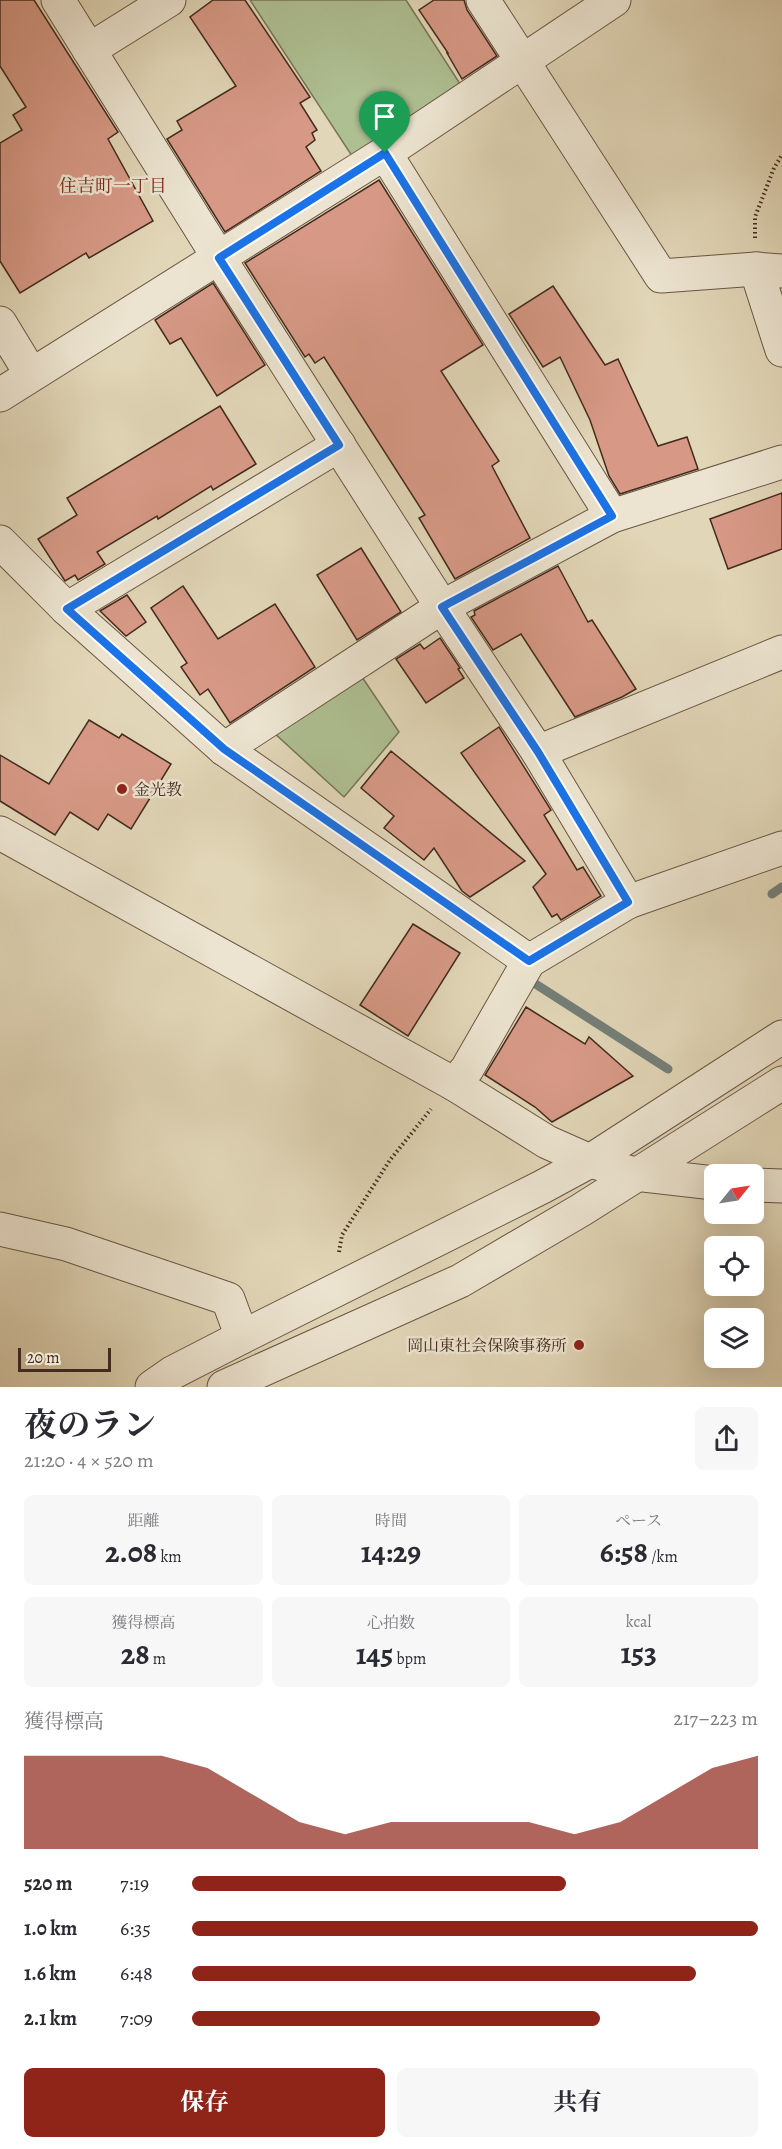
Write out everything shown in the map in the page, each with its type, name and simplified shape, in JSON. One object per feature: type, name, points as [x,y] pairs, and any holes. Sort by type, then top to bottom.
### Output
[{"type":"street","points":[[58,0],[219,258],[442,607],[538,752],[628,902]]},
{"type":"street","points":[[89,50],[169,0]]},
{"type":"street","points":[[483,0],[661,276],[769,270],[782,350]]},
{"type":"street","points":[[0,395],[385,153],[614,0]]},
{"type":"street","points":[[385,153],[612,516]]},
{"type":"street","points":[[0,323],[31,374]]},
{"type":"street","points":[[67,609],[339,445]]},
{"type":"street","points":[[224,749],[442,607],[612,516],[782,462]]},
{"type":"street","points":[[0,542],[67,609],[224,749],[529,961]]},
{"type":"street","points":[[538,752],[782,652]]},
{"type":"street","points":[[0,833],[454,1084],[547,1142],[590,1161],[635,1174],[704,1182]]},
{"type":"street","points":[[454,1084],[467,1069],[529,961],[628,902],[782,848]]},
{"type":"street","points":[[152,1387],[172,1373],[590,1161],[782,1037]]},
{"type":"street","points":[[224,1387],[460,1281],[581,1210],[782,1083]]},
{"type":"street","points":[[764,1185],[782,1186]]},
{"type":"street","points":[[0,1228],[66,1244],[228,1299],[242,1337]]},
{"type":"street","points":[[252,1387],[276,1374],[295,1356]]},
{"type":"path","points":[[769,270],[755,217],[774,168],[782,155]]},
{"type":"path","points":[[339,1252],[342,1235],[390,1160],[454,1084]]},
{"type":"green space","points":[[250,0],[406,0],[464,90],[354,159]]},
{"type":"green space","points":[[360,674],[399,732],[344,797],[272,731]]},
{"type":"building","points":[[0,0],[34,0],[118,132],[108,139],[153,221],[89,258],[86,253],[20,293],[0,261],[0,143],[22,130],[13,115],[26,107],[0,66]]},
{"type":"building","points":[[213,0],[245,0],[310,97],[300,103],[317,130],[312,133],[315,140],[306,147],[321,171],[225,232],[167,139],[182,130],[177,121],[236,86],[190,17]]},
{"type":"building","points":[[434,0],[464,0],[467,10],[497,56],[462,79],[448,53],[419,10]]},
{"type":"building","points":[[379,180],[483,345],[441,371],[499,461],[492,466],[530,538],[455,579],[419,518],[425,515],[324,357],[315,363],[309,354],[305,357],[245,263]]},
{"type":"building","points":[[213,283],[265,365],[217,396],[181,338],[170,344],[155,320]]},
{"type":"building","points":[[553,286],[605,365],[618,359],[658,446],[687,437],[698,469],[620,494],[609,476],[590,420],[560,357],[543,367],[509,314]]},
{"type":"building","points":[[220,406],[256,464],[213,490],[211,486],[158,519],[157,516],[97,552],[105,564],[78,580],[75,575],[65,581],[38,539],[77,515],[67,498]]},
{"type":"building","points":[[782,493],[782,549],[728,569],[710,519]]},
{"type":"building","points":[[361,548],[401,612],[357,640],[317,575]]},
{"type":"building","points":[[558,566],[588,622],[592,620],[636,689],[575,717],[521,634],[493,650],[471,617],[475,615],[474,611]]},
{"type":"building","points":[[183,586],[218,639],[275,604],[315,667],[230,723],[208,689],[200,695],[181,667],[187,663],[151,608]]},
{"type":"building","points":[[127,595],[146,622],[126,636],[100,611]]},
{"type":"building","points":[[440,638],[464,678],[426,703],[396,659],[420,644],[424,649]]},
{"type":"building","points":[[89,720],[119,738],[122,734],[171,764],[131,829],[108,814],[98,830],[70,812],[55,835],[0,801],[0,755],[49,784]]},
{"type":"building","points":[[499,727],[551,810],[544,815],[577,870],[583,867],[601,896],[561,920],[557,914],[552,917],[533,887],[546,874],[461,753]]},
{"type":"building","points":[[391,751],[525,861],[470,897],[462,891],[434,848],[424,860],[384,828],[394,816],[361,788]]},
{"type":"building","points":[[413,924],[460,953],[408,1036],[360,1005]]},
{"type":"building","points":[[526,1007],[585,1044],[589,1037],[633,1076],[552,1122],[535,1107],[485,1075]]},
{"type":"waterway","points":[[772,894],[782,887]]},
{"type":"waterway","points":[[534,983],[668,1069]]},
{"type":"place","name":"金光教","points":[[122,789]]},
{"type":"place","name":"岡山東社会保険事務所","points":[[579,1345]]},
{"type":"district","name":"住吉町一丁目","points":[[113,186]]},
{"type":"route","points":[[385,153],[612,516],[442,607],[538,752],[628,902],[529,961],[224,749],[67,609],[339,445],[219,258],[385,153]]}]
